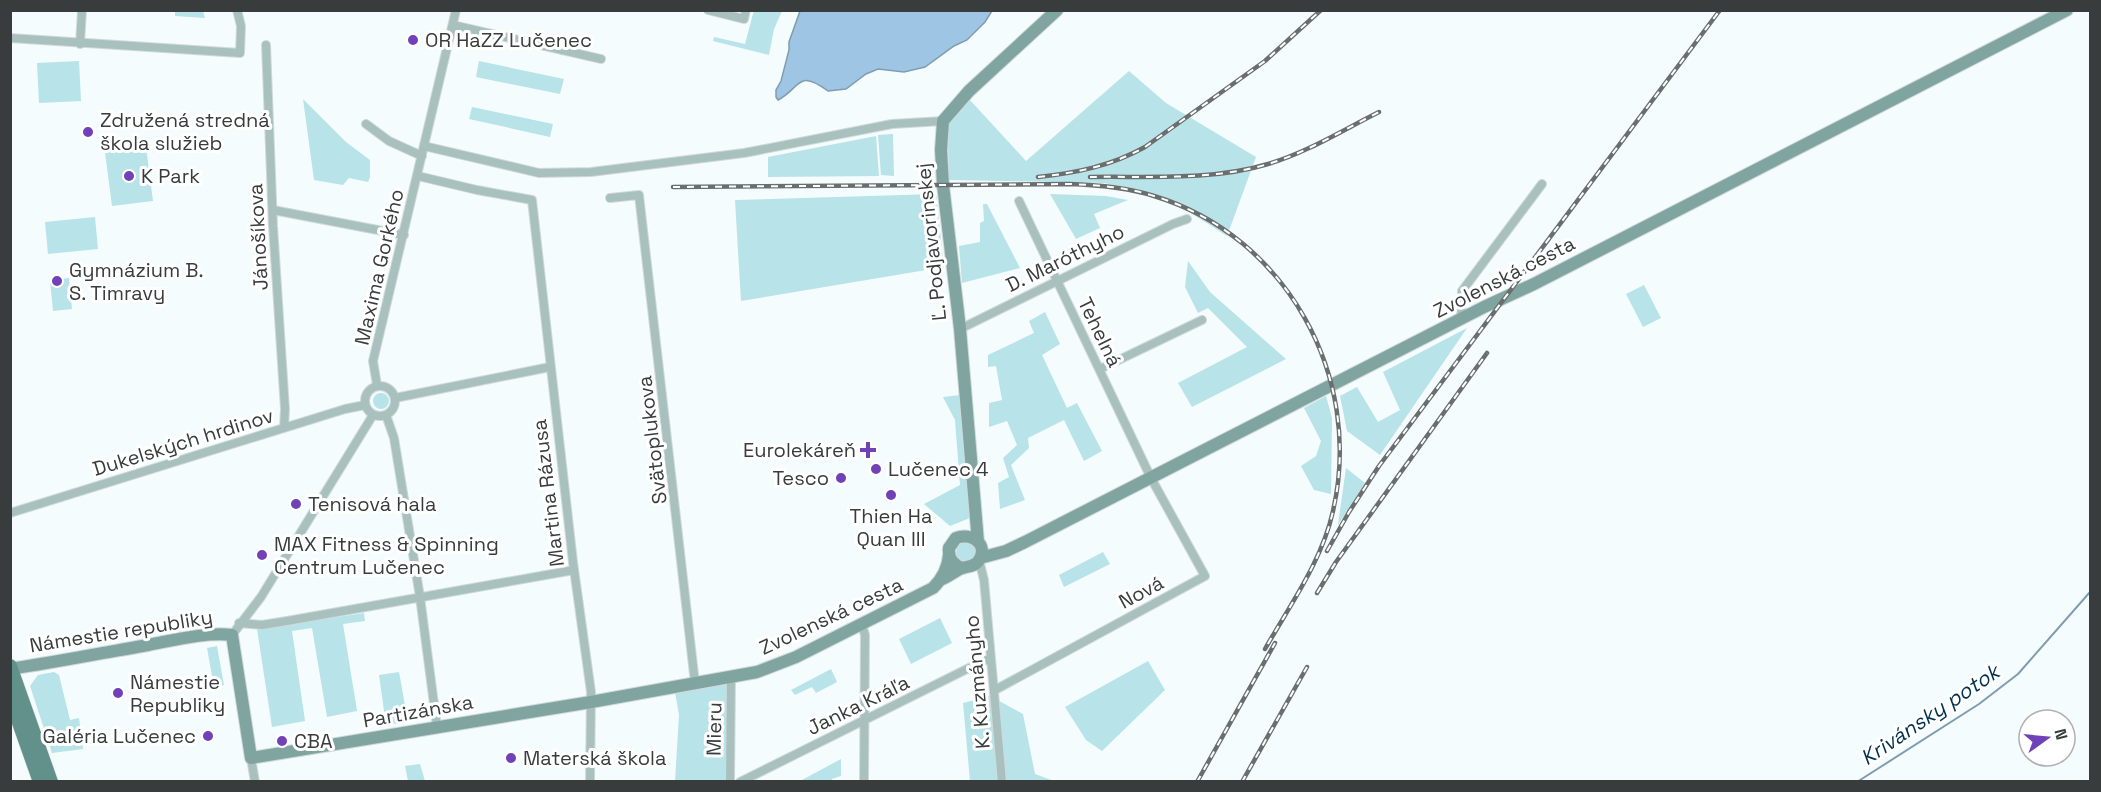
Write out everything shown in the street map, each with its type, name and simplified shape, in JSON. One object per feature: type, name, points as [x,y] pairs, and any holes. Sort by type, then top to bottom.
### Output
[{"type":"main road","name":"Námestie republiky","points":[[11,668],[20,724],[51,782]]},
{"type":"main road","name":"Námestie republiky","points":[[10,696],[40,782]]},
{"type":"street","points":[[80,44],[82,10]]},
{"type":"street","points":[[10,38],[240,53],[240,26],[237,10]]},
{"type":"street","name":"Maxima Gorkého","points":[[377,385],[374,361],[456,10]]},
{"type":"street","points":[[708,10],[745,15]]},
{"type":"street","points":[[424,146],[519,169],[552,173],[605,170],[744,153],[892,124],[943,121],[969,91],[1058,10]]},
{"type":"street","name":"Zvolenská cesta","points":[[591,702],[731,677],[775,666],[933,588],[940,580],[975,557],[1002,552],[1025,542],[2067,10]]},
{"type":"street","points":[[453,25],[601,59]]},
{"type":"street","name":"Jánošíkova","points":[[267,45],[273,210],[285,409],[284,428]]},
{"type":"street","name":"Ľ. Podjavorinskej","points":[[943,121],[940,150],[960,329],[976,517],[975,557]]},
{"type":"street","points":[[366,124],[389,141],[422,156]]},
{"type":"street","name":"Martina Rázusa","points":[[418,176],[532,200],[574,570],[591,692],[590,782]]},
{"type":"street","points":[[1461,320],[1462,291],[1542,184]]},
{"type":"street","name":"Svätoplukova","points":[[610,198],[639,195],[696,682]]},
{"type":"street","name":"Tehelná","points":[[1018,201],[1151,478]]},
{"type":"street","points":[[273,210],[404,235]]},
{"type":"street","name":"D. Maróthyho","points":[[960,329],[1186,219]]},
{"type":"street","points":[[1100,369],[1202,320]]},
{"type":"street","points":[[395,398],[550,367]]},
{"type":"street","points":[[377,385],[389,388],[395,398],[394,408],[386,415],[374,415],[365,405],[367,392],[377,385]]},
{"type":"street","name":"Dukelských hrdinov","points":[[10,513],[345,409],[365,405]]},
{"type":"street","points":[[232,635],[261,597],[374,415]]},
{"type":"street","points":[[386,415],[394,438],[420,597],[437,728]]},
{"type":"street","name":"Nová","points":[[995,690],[1205,576],[1151,478]]},
{"type":"street","points":[[940,580],[947,566],[949,548],[953,540],[965,535],[976,517]]},
{"type":"street","points":[[965,535],[972,537],[975,557],[984,580]]},
{"type":"street","points":[[984,580],[989,563],[1002,552]]},
{"type":"street","points":[[949,555],[954,564],[975,557]]},
{"type":"street","points":[[239,623],[262,625],[574,570]]},
{"type":"street","name":"K. Kuzmányho","points":[[984,580],[1002,782]]},
{"type":"street","points":[[862,625],[865,636],[864,782]]},
{"type":"street","name":"Námestie republiky","points":[[11,668],[61,662],[170,641],[212,635],[232,635],[255,782]]},
{"type":"street","name":"Janka Kráľa","points":[[740,782],[991,659]]},
{"type":"street","name":"Mieru","points":[[730,782],[731,677]]},
{"type":"street","name":"Partizánska","points":[[251,759],[591,702]]},
{"type":"shaded area","points":[[754,10],[782,11],[774,29],[769,55],[713,41],[714,37],[745,44]]},
{"type":"shaded area","points":[[800,10],[992,11],[985,22],[967,40],[954,46],[925,67],[904,72],[878,69],[866,74],[846,89],[828,91],[810,81],[800,82],[778,100],[776,90],[781,81],[789,42]]},
{"type":"shaded area","points":[[175,11],[203,11],[205,18],[175,16]]},
{"type":"shaded area","points":[[79,61],[81,101],[39,103],[37,63]]},
{"type":"shaded area","points":[[479,61],[564,79],[560,94],[476,77]]},
{"type":"shaded area","points":[[1129,71],[1166,103],[1256,157],[1227,236],[1180,206],[1146,192],[1104,183],[949,180],[949,123],[969,99],[1026,161]]},
{"type":"shaded area","points":[[303,99],[346,142],[370,160],[368,182],[349,178],[343,185],[314,180]]},
{"type":"shaded area","points":[[472,107],[553,124],[550,137],[469,119]]},
{"type":"shaded area","points":[[893,134],[894,176],[881,175],[878,135]]},
{"type":"shaded area","points":[[876,136],[879,176],[768,177],[768,157]]},
{"type":"shaded area","name":"K Park","points":[[146,147],[153,201],[112,206],[105,152]]},
{"type":"shaded area","points":[[936,194],[944,267],[741,301],[735,200]]},
{"type":"shaded area","points":[[1050,194],[1106,196],[1128,200],[1094,214],[1100,228],[1076,239]]},
{"type":"shaded area","points":[[983,204],[987,204],[1020,268],[962,283],[959,246],[980,242],[980,223],[984,221]]},
{"type":"shaded area","points":[[95,217],[98,249],[48,254],[45,222]]},
{"type":"shaded area","points":[[1188,261],[1210,292],[1286,359],[1192,407],[1178,383],[1247,347],[1208,308],[1198,313],[1185,287]]},
{"type":"shaded area","points":[[69,278],[72,309],[53,311],[50,280]]},
{"type":"shaded area","points":[[1644,285],[1661,318],[1643,327],[1626,294]]},
{"type":"shaded area","points":[[1045,312],[1060,344],[1042,355],[1067,408],[1077,403],[1102,451],[1084,461],[1064,420],[1028,438],[1029,448],[1011,465],[1025,500],[1000,509],[998,483],[1009,477],[1003,458],[1017,445],[1007,421],[989,427],[989,403],[1002,400],[996,366],[988,367],[988,355],[1034,333],[1029,321]]},
{"type":"shaded area","points":[[1467,328],[1380,455],[1347,431],[1340,396],[1357,387],[1378,422],[1400,410],[1383,372]]},
{"type":"shaded area","points":[[378,393],[384,393],[389,401],[387,407],[378,409],[373,404],[373,398]]},
{"type":"shaded area","points":[[961,395],[970,518],[950,526],[924,504],[960,485],[955,420],[943,397]]},
{"type":"shaded area","points":[[1326,396],[1332,418],[1331,494],[1314,490],[1301,466],[1316,456],[1321,441],[1304,408]]},
{"type":"shaded area","points":[[1346,468],[1365,483],[1338,525]]},
{"type":"shaded area","points":[[966,542],[973,545],[976,552],[973,559],[966,562],[959,559],[956,552],[959,545]]},
{"type":"shaded area","points":[[1103,552],[1110,564],[1064,587],[1059,575]]},
{"type":"shaded area","points":[[364,613],[365,621],[343,624],[357,711],[327,717],[312,628],[292,631],[305,721],[272,727],[257,629]]},
{"type":"shaded area","points":[[940,618],[952,643],[911,664],[899,639]]},
{"type":"shaded area","points":[[217,646],[224,685],[214,687],[207,648]]},
{"type":"shaded area","points":[[1148,661],[1165,690],[1102,751],[1086,740],[1065,707]]},
{"type":"shaded area","points":[[831,669],[837,682],[816,693],[812,687],[795,695],[791,690]]},
{"type":"shaded area","points":[[54,672],[59,675],[70,720],[79,718],[83,749],[52,753],[30,686],[38,675]]},
{"type":"shaded area","points":[[399,672],[408,722],[386,725],[379,675]]},
{"type":"shaded area","points":[[732,681],[728,781],[675,782],[679,715],[675,692]]},
{"type":"shaded area","points":[[990,696],[1023,714],[1035,774],[1054,781],[970,781],[963,703]]},
{"type":"shaded area","points":[[841,759],[841,776],[831,781],[800,781]]},
{"type":"shaded area","points":[[420,764],[425,781],[408,781],[405,766]]},
{"type":"waterway","name":"Krivánsky potok","points":[[1857,782],[1979,704],[2018,674],[2090,592]]},
{"type":"railway","points":[[1038,177],[1093,168],[1145,147],[1265,61],[1321,10]]},
{"type":"railway","points":[[1327,551],[1379,466],[1720,10]]},
{"type":"railway","points":[[1090,177],[1202,175],[1247,169],[1296,154],[1379,112]]},
{"type":"railway","points":[[673,187],[1069,184],[1101,186],[1133,190],[1154,196],[1201,215],[1242,243],[1277,278],[1305,318],[1325,363],[1337,410],[1340,460],[1333,511],[1321,547],[1304,582],[1265,649]]},
{"type":"railway","points":[[1317,593],[1336,562],[1487,353]]},
{"type":"railway","points":[[1197,782],[1275,643]]},
{"type":"railway","points":[[1242,782],[1307,667]]},
{"type":"place","name":"OR HaZZ Lučenec","points":[[413,40]]},
{"type":"place","name":"Združená stredná škola služieb","points":[[88,132]]},
{"type":"place","name":"K Park","points":[[129,176]]},
{"type":"place","name":"Gymnázium B. S. Timravy","points":[[57,281]]},
{"type":"place","name":"Eurolekáreň","points":[[868,450]]},
{"type":"place","name":"Lučenec 4","points":[[876,469]]},
{"type":"place","name":"Tesco","points":[[841,478]]},
{"type":"place","name":"Thien Ha Quan III","points":[[891,495]]},
{"type":"place","name":"Tenisová hala","points":[[296,504]]},
{"type":"place","name":"MAX Fitness & Spinning Centrum Lučenec","points":[[262,555]]},
{"type":"place","name":"Námestie Republiky","points":[[118,693]]},
{"type":"place","name":"Galéria Lučenec","points":[[208,736]]},
{"type":"place","name":"CBA","points":[[282,741]]},
{"type":"place","name":"Materská škola","points":[[511,758]]}]
